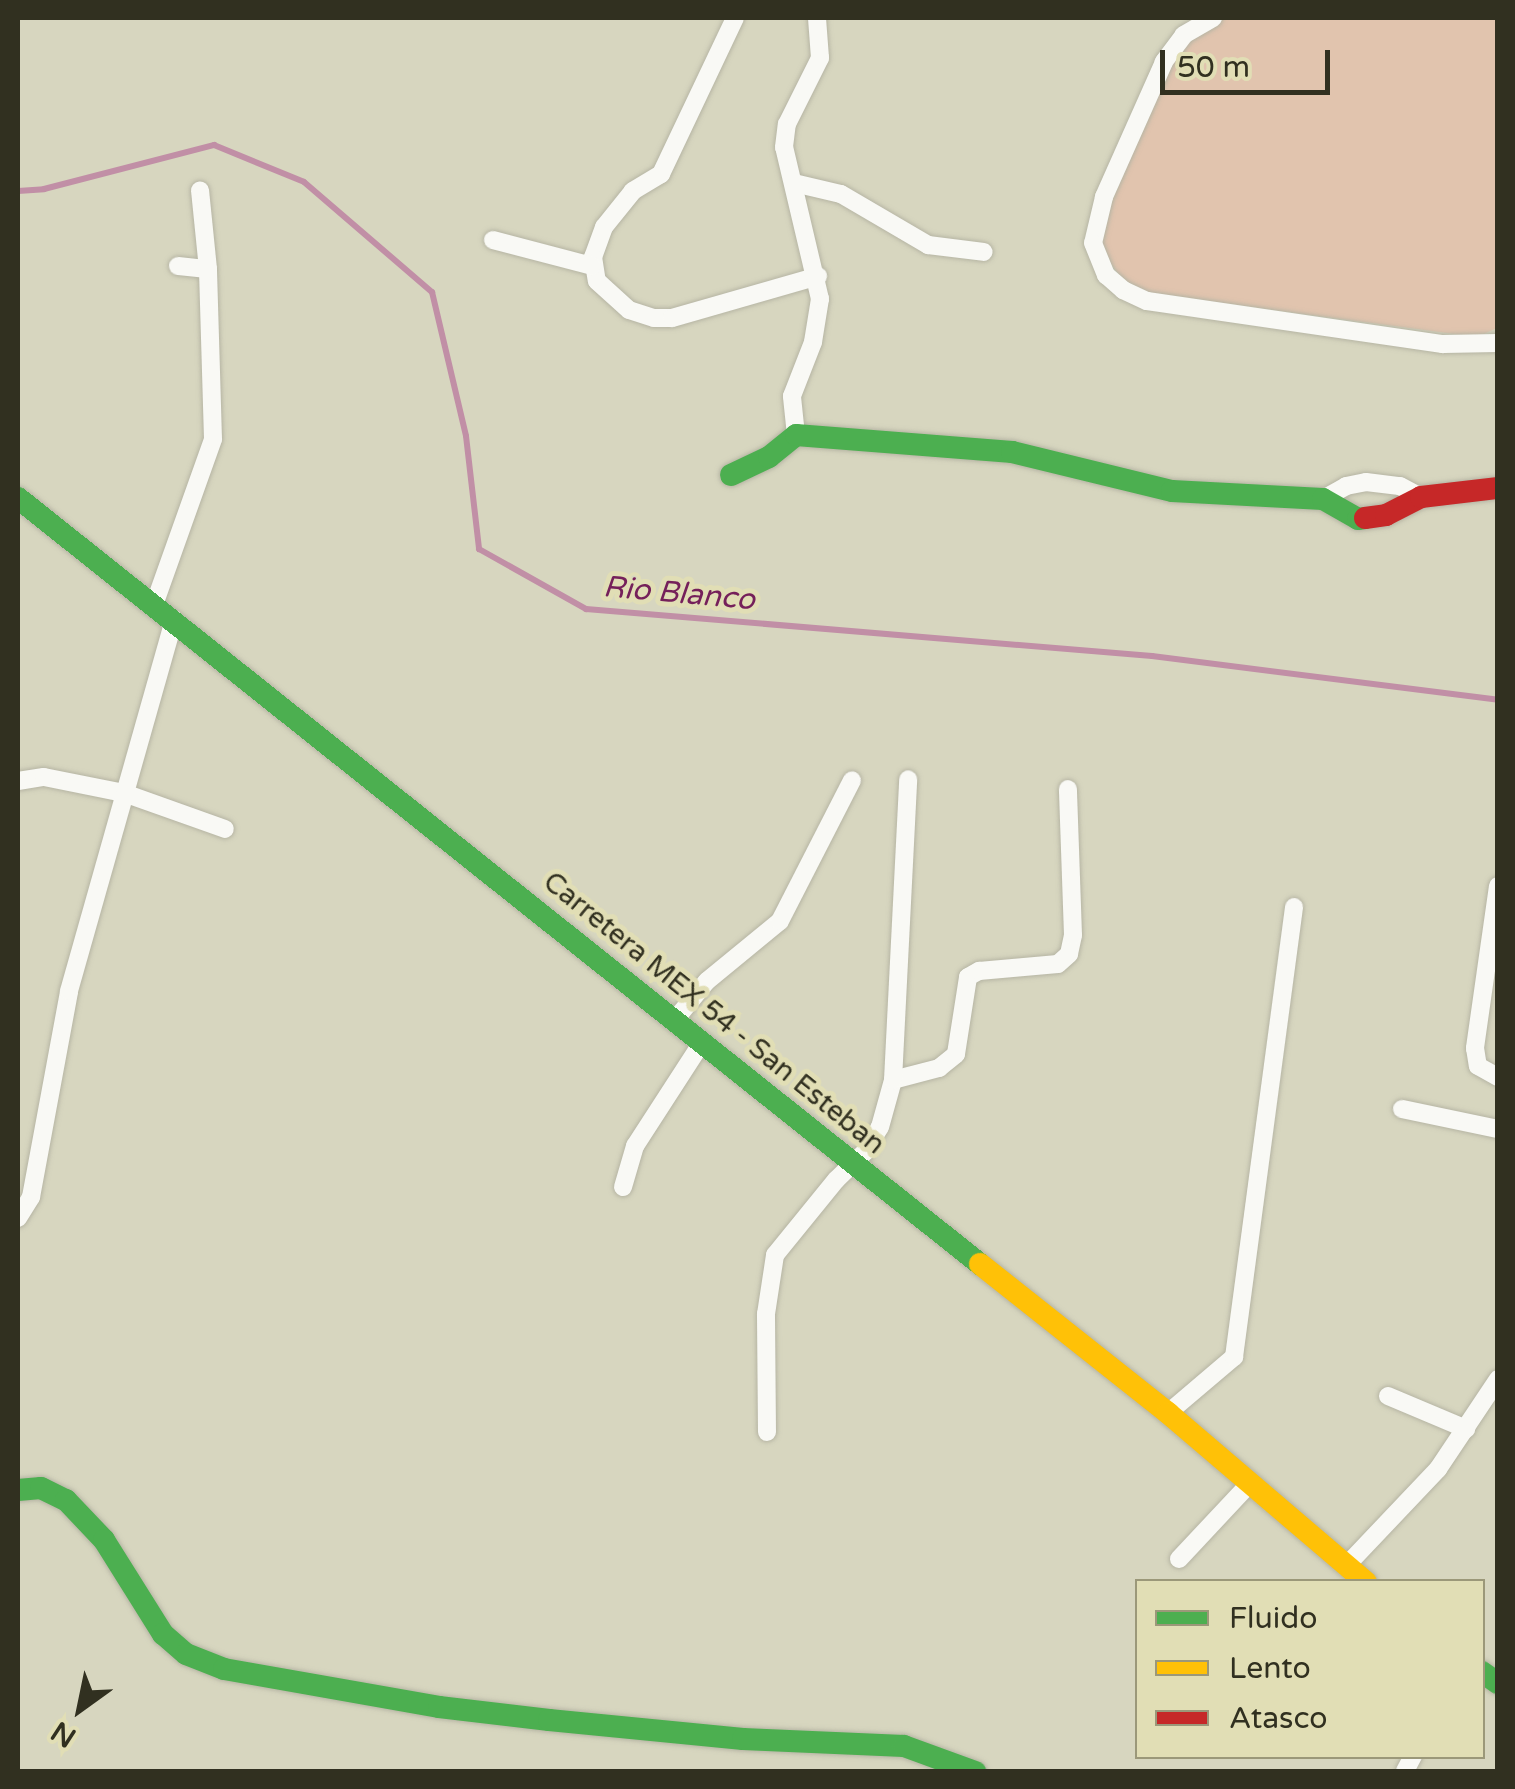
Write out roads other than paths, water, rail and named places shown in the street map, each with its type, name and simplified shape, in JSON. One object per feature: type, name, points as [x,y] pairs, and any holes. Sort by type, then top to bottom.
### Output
[{"type":"street","points":[[592,266],[612,215],[633,191],[661,174],[676,149],[703,80],[735,18]]},
{"type":"street","points":[[796,435],[792,396],[818,327],[818,276],[784,147],[787,124],[817,68],[818,18]]},
{"type":"street","points":[[1212,18],[1184,35],[1164,62],[1104,197],[1093,243],[1106,275],[1123,290],[1147,302],[1443,344],[1498,343]]},
{"type":"street","points":[[794,183],[849,198],[928,245],[984,252]]},
{"type":"street","points":[[154,605],[213,440],[208,269],[200,190]]},
{"type":"street","points":[[493,240],[592,266],[606,293],[629,310],[654,318],[672,318],[818,276]]},
{"type":"street","points":[[178,266],[208,269]]},
{"type":"street","points":[[731,475],[769,457],[796,435],[1012,452],[1172,492],[1323,498],[1346,486],[1366,482],[1400,486],[1421,497]]},
{"type":"street","points":[[1323,498],[1351,517],[1364,519],[1399,510],[1421,497],[1498,488]]},
{"type":"street","name":"Carretera MEX 54 - San Esteban","points":[[18,498],[1168,1412],[1362,1579]]},
{"type":"street","points":[[20,1212],[69,990],[174,620]]},
{"type":"street","points":[[18,781],[44,776],[124,793],[225,828]]},
{"type":"street","points":[[767,1432],[766,1314],[774,1255],[785,1237],[853,1165],[880,1127],[893,1080],[908,779]]},
{"type":"street","points":[[674,1022],[707,981],[780,921],[852,780]]},
{"type":"street","points":[[893,1080],[939,1068],[956,1054],[968,977],[979,971],[1058,964],[1070,954],[1073,935],[1068,789]]},
{"type":"street","points":[[1498,886],[1475,1048],[1478,1066],[1498,1077]]},
{"type":"street","points":[[1168,1412],[1229,1364],[1235,1354],[1294,907]]},
{"type":"street","points":[[624,1187],[635,1146],[701,1044]]},
{"type":"street","points":[[1402,1109],[1498,1130]]},
{"type":"street","points":[[1346,1566],[1438,1469],[1498,1379]]},
{"type":"street","points":[[1388,1396],[1466,1429]]},
{"type":"street","points":[[1179,1559],[1250,1483]]},
{"type":"street","points":[[18,1490],[42,1488],[66,1500],[104,1540],[136,1600],[163,1634],[186,1654],[224,1669],[439,1707],[550,1720],[743,1739],[904,1746],[975,1772]]},
{"type":"waterway","name":"Rio Blanco","points":[[18,191],[44,189],[214,145],[304,182],[432,292],[466,436],[479,549],[586,609],[1152,656],[1498,700]]}]
